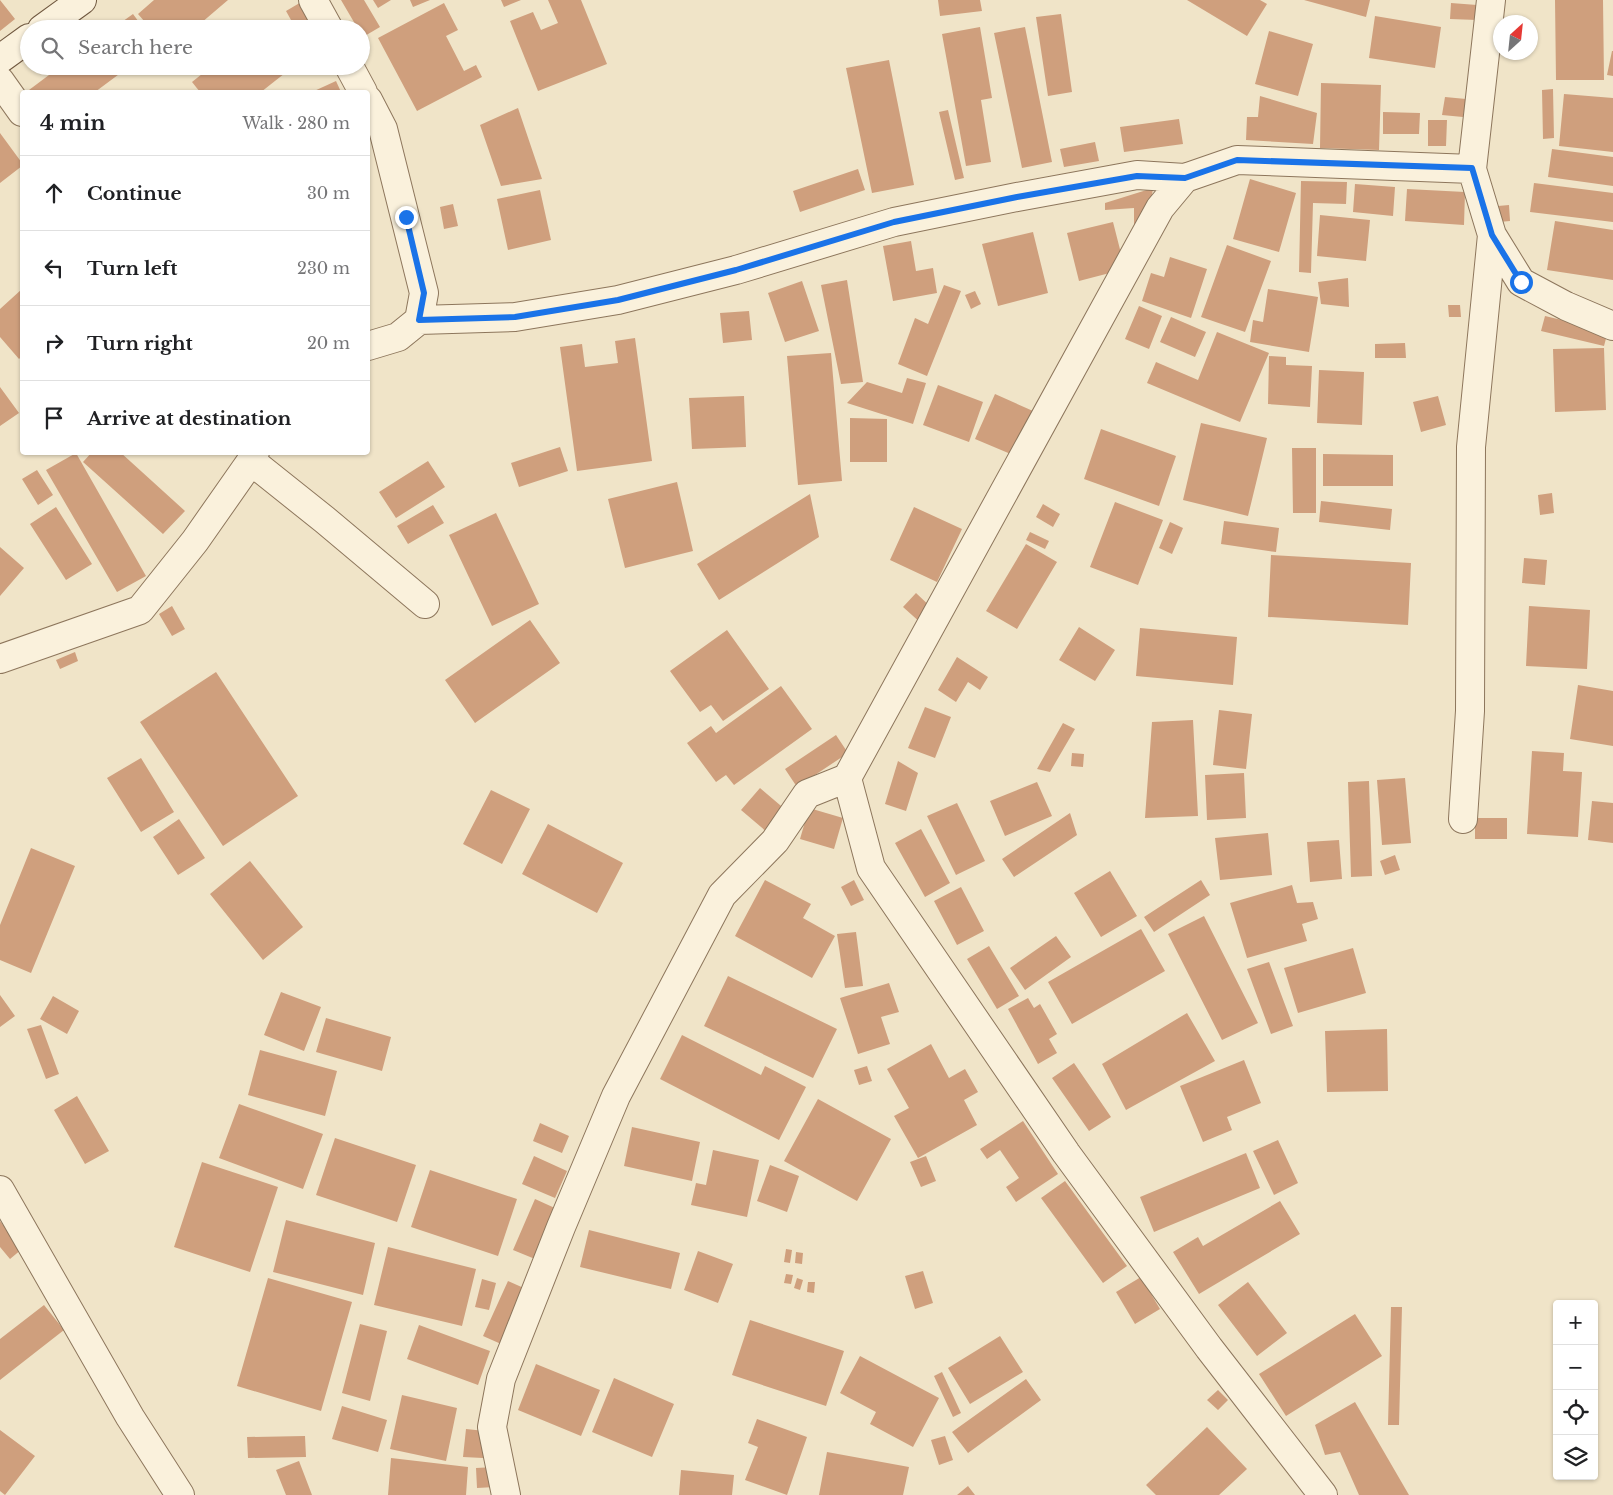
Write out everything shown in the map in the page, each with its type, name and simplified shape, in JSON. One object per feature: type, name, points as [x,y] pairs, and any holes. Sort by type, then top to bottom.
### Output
[{"type":"street","points":[[54,20],[82,0]]},
{"type":"street","points":[[313,0],[324,20]]},
{"type":"street","points":[[1491,0],[1472,168],[1492,235],[1521,282],[1566,306],[1613,326]]},
{"type":"street","points":[[0,59],[20,45]]},
{"type":"street","points":[[354,75],[362,90]]},
{"type":"street","points":[[0,81],[20,109]]},
{"type":"street","points":[[370,104],[383,129],[424,293],[419,320]]},
{"type":"street","points":[[370,345],[398,337],[419,320],[515,317],[618,300],[736,270],[894,222],[1017,197],[1137,176],[1185,178],[1237,160],[1472,168]]},
{"type":"street","points":[[506,1495],[492,1427],[501,1379],[561,1227],[616,1096],[722,895],[776,841],[807,794],[847,778],[1160,208],[1185,178]]},
{"type":"street","points":[[1463,820],[1470,711],[1471,447],[1492,235]]},
{"type":"street","points":[[0,659],[140,610],[195,541],[253,457],[425,604]]},
{"type":"street","points":[[847,778],[871,868],[1066,1153],[1209,1348],[1323,1495]]},
{"type":"street","points":[[0,1190],[130,1417],[180,1495]]},
{"type":"building","points":[[0,0],[15,19],[0,31]]},
{"type":"building","points":[[154,0],[228,0],[205,20],[143,20],[138,14]]},
{"type":"building","points":[[341,0],[364,0],[380,27],[370,33],[370,20],[353,20]]},
{"type":"building","points":[[373,0],[391,0],[378,8]]},
{"type":"building","points":[[410,0],[430,0],[413,7]]},
{"type":"building","points":[[501,0],[521,0],[504,7]]},
{"type":"building","points":[[548,0],[581,0],[607,64],[538,91],[510,21],[533,12],[541,30],[558,23]]},
{"type":"building","points":[[938,0],[980,0],[982,11],[940,16]]},
{"type":"building","points":[[1187,0],[1260,0],[1267,4],[1247,36]]},
{"type":"building","points":[[1304,0],[1370,0],[1366,17]]},
{"type":"building","points":[[1555,0],[1603,0],[1604,80],[1556,80]]},
{"type":"building","points":[[303,1],[315,20],[291,20],[286,11]]},
{"type":"building","points":[[444,3],[458,30],[446,36],[464,71],[476,65],[482,77],[417,111],[378,38]]},
{"type":"building","points":[[1451,3],[1477,5],[1477,20],[1450,19]]},
{"type":"building","points":[[133,14],[137,20],[125,20]]},
{"type":"building","points":[[1061,14],[1072,92],[1048,96],[1036,17]]},
{"type":"building","points":[[1375,16],[1441,27],[1435,68],[1369,58]]},
{"type":"building","points":[[980,27],[992,98],[981,100],[991,162],[966,166],[942,34]]},
{"type":"building","points":[[1025,27],[1052,162],[1022,168],[994,33]]},
{"type":"building","points":[[1269,31],[1313,44],[1298,96],[1255,84]]},
{"type":"building","points":[[1613,51],[1613,76],[1607,75]]},
{"type":"building","points":[[889,60],[914,185],[872,193],[846,68]]},
{"type":"building","points":[[49,75],[118,75],[98,90],[29,90]]},
{"type":"building","points":[[201,75],[283,75],[264,90],[198,90],[192,82]]},
{"type":"building","points":[[336,81],[340,90],[316,90]]},
{"type":"building","points":[[1321,83],[1381,85],[1379,150],[1320,148]]},
{"type":"building","points":[[1553,89],[1554,138],[1543,139],[1542,90]]},
{"type":"building","points":[[1564,94],[1613,98],[1613,152],[1559,146]]},
{"type":"building","points":[[1260,96],[1317,113],[1313,144],[1246,140],[1247,117],[1258,117]]},
{"type":"building","points":[[1445,97],[1466,99],[1463,117],[1442,115]]},
{"type":"building","points":[[518,108],[542,179],[501,186],[480,125]]},
{"type":"building","points":[[948,110],[964,178],[955,180],[939,112]]},
{"type":"building","points":[[1383,112],[1420,113],[1419,134],[1383,134]]},
{"type":"building","points":[[1179,119],[1183,144],[1124,152],[1120,127]]},
{"type":"building","points":[[1428,120],[1447,120],[1446,146],[1428,146]]},
{"type":"building","points":[[0,133],[20,160],[20,168],[0,183]]},
{"type":"building","points":[[1095,142],[1099,161],[1064,167],[1060,149]]},
{"type":"building","points":[[1552,149],[1613,157],[1613,186],[1548,177]]},
{"type":"building","points":[[858,169],[865,190],[800,212],[793,191]]},
{"type":"building","points":[[1250,179],[1296,193],[1279,252],[1233,239]]},
{"type":"building","points":[[1301,181],[1347,182],[1346,204],[1313,203],[1311,273],[1299,272]]},
{"type":"building","points":[[1534,183],[1613,193],[1613,222],[1530,212]]},
{"type":"building","points":[[1355,184],[1395,187],[1393,216],[1353,212]]},
{"type":"building","points":[[1153,188],[1149,218],[1134,238],[1134,208],[1105,210],[1105,203]]},
{"type":"building","points":[[1407,189],[1465,192],[1464,225],[1405,221]]},
{"type":"building","points":[[540,190],[551,240],[508,250],[497,199]]},
{"type":"building","points":[[453,204],[458,226],[444,229],[440,207]]},
{"type":"building","points":[[1509,205],[1510,221],[1499,222],[1498,206]]},
{"type":"building","points":[[1320,215],[1370,220],[1366,261],[1317,256]]},
{"type":"building","points":[[1555,221],[1613,230],[1613,280],[1547,270]]},
{"type":"building","points":[[1113,222],[1125,269],[1079,281],[1067,233]]},
{"type":"building","points":[[1033,232],[1048,293],[998,306],[982,244]]},
{"type":"building","points":[[911,241],[916,271],[933,268],[937,293],[893,301],[883,246]]},
{"type":"building","points":[[1227,245],[1271,261],[1245,332],[1201,317]]},
{"type":"building","points":[[1170,257],[1207,269],[1191,318],[1142,301],[1151,273],[1164,277]]},
{"type":"building","points":[[1348,278],[1349,307],[1321,304],[1318,282]]},
{"type":"building","points":[[847,280],[863,382],[841,384],[821,285]]},
{"type":"building","points":[[802,281],[819,331],[785,342],[768,293]]},
{"type":"building","points":[[944,285],[961,291],[927,376],[898,364],[915,318],[928,324]]},
{"type":"building","points":[[1268,289],[1318,297],[1309,352],[1250,342],[1253,320],[1263,322]]},
{"type":"building","points":[[20,291],[19,359],[0,337],[0,309]]},
{"type":"building","points":[[975,291],[981,304],[971,309],[965,295]]},
{"type":"building","points":[[1448,305],[1460,305],[1461,317],[1449,317]]},
{"type":"building","points":[[1139,306],[1162,316],[1149,349],[1125,339]]},
{"type":"building","points":[[749,311],[752,340],[723,343],[720,313]]},
{"type":"building","points":[[1545,316],[1608,331],[1604,346],[1541,331]]},
{"type":"building","points":[[1171,317],[1206,332],[1195,357],[1160,342]]},
{"type":"building","points":[[1217,332],[1269,353],[1240,422],[1147,383],[1156,362],[1198,380]]},
{"type":"building","points":[[635,338],[652,461],[577,471],[560,347],[582,344],[585,367],[618,363],[615,341]]},
{"type":"building","points":[[1405,343],[1406,358],[1375,358],[1375,344]]},
{"type":"building","points":[[1604,348],[1606,410],[1555,412],[1553,349]]},
{"type":"building","points":[[831,353],[842,481],[798,485],[787,356]]},
{"type":"building","points":[[1269,356],[1286,357],[1286,365],[1312,366],[1310,407],[1268,404]]},
{"type":"building","points":[[1319,370],[1364,372],[1362,425],[1317,423]]},
{"type":"building","points":[[907,378],[926,383],[913,424],[847,403],[867,382],[902,393]]},
{"type":"building","points":[[938,385],[983,402],[969,442],[923,425]]},
{"type":"building","points":[[0,387],[19,413],[0,426]]},
{"type":"building","points":[[995,394],[1033,411],[1013,455],[975,439]]},
{"type":"building","points":[[744,396],[746,447],[692,449],[689,398]]},
{"type":"building","points":[[1438,396],[1446,425],[1421,432],[1413,402]]},
{"type":"building","points":[[850,418],[887,419],[887,462],[850,462]]},
{"type":"building","points":[[1201,423],[1267,438],[1248,516],[1183,500]]},
{"type":"building","points":[[1101,429],[1176,456],[1159,506],[1084,479]]},
{"type":"building","points":[[560,447],[568,471],[519,487],[511,463]]},
{"type":"building","points":[[1292,448],[1316,448],[1316,513],[1293,513]]},
{"type":"building","points":[[1323,454],[1393,455],[1393,486],[1323,486]]},
{"type":"building","points":[[72,455],[77,455],[146,576],[117,592],[46,470]]},
{"type":"building","points":[[89,455],[123,455],[185,511],[163,534],[83,462]]},
{"type":"building","points":[[428,461],[445,487],[396,518],[379,492]]},
{"type":"building","points":[[37,470],[53,495],[38,505],[22,479]]},
{"type":"building","points":[[677,482],[693,551],[625,568],[608,499]]},
{"type":"building","points":[[1552,493],[1554,513],[1540,515],[1538,495]]},
{"type":"building","points":[[810,494],[819,537],[719,600],[697,564]]},
{"type":"building","points":[[1321,501],[1392,509],[1390,530],[1319,522]]},
{"type":"building","points":[[1115,502],[1163,520],[1138,585],[1090,567]]},
{"type":"building","points":[[1043,504],[1060,514],[1053,527],[1036,517]]},
{"type":"building","points":[[433,505],[444,523],[408,544],[397,526]]},
{"type":"building","points":[[56,507],[92,564],[66,580],[30,524]]},
{"type":"building","points":[[914,507],[962,529],[937,582],[890,560]]},
{"type":"building","points":[[496,513],[539,604],[492,626],[449,535]]},
{"type":"building","points":[[1224,521],[1279,528],[1276,552],[1221,544]]},
{"type":"building","points":[[1170,522],[1183,528],[1172,554],[1159,548]]},
{"type":"building","points":[[1030,532],[1049,541],[1045,549],[1026,540]]},
{"type":"building","points":[[1026,544],[1057,562],[1017,629],[986,611]]},
{"type":"building","points":[[0,547],[24,568],[0,596]]},
{"type":"building","points":[[1271,555],[1411,563],[1408,625],[1268,617]]},
{"type":"building","points":[[1524,558],[1547,560],[1545,585],[1522,583]]},
{"type":"building","points":[[916,593],[934,610],[922,624],[903,607]]},
{"type":"building","points":[[172,606],[185,629],[172,636],[159,614]]},
{"type":"building","points":[[1529,606],[1590,610],[1587,669],[1526,666]]},
{"type":"building","points":[[530,620],[560,663],[475,723],[445,680]]},
{"type":"building","points":[[1079,627],[1115,650],[1095,681],[1059,660]]},
{"type":"building","points":[[1140,628],[1237,637],[1233,685],[1136,676]]},
{"type":"building","points":[[727,630],[769,689],[723,721],[711,705],[700,712],[670,671]]},
{"type":"building","points":[[75,652],[78,661],[60,669],[56,660]]},
{"type":"building","points":[[957,657],[988,677],[980,690],[968,682],[956,702],[938,690]]},
{"type":"building","points":[[216,672],[298,796],[223,846],[140,722]]},
{"type":"building","points":[[1578,685],[1613,691],[1613,746],[1570,739]]},
{"type":"building","points":[[781,686],[812,729],[734,785],[726,775],[716,782],[687,743],[711,726],[716,733]]},
{"type":"building","points":[[925,707],[951,717],[935,758],[908,748]]},
{"type":"building","points":[[1219,710],[1252,714],[1246,769],[1213,765]]},
{"type":"building","points":[[1193,720],[1198,816],[1145,818],[1152,722]]},
{"type":"building","points":[[1063,723],[1075,729],[1050,772],[1037,769]]},
{"type":"building","points":[[836,735],[848,753],[797,787],[785,769]]},
{"type":"building","points":[[1532,751],[1564,753],[1563,771],[1582,772],[1578,837],[1527,834]]},
{"type":"building","points":[[1072,753],[1084,754],[1083,767],[1071,766]]},
{"type":"building","points":[[141,758],[174,812],[141,832],[107,778]]},
{"type":"building","points":[[898,761],[918,773],[906,811],[885,804]]},
{"type":"building","points":[[1244,773],[1246,818],[1207,820],[1205,775]]},
{"type":"building","points":[[1405,778],[1411,843],[1382,845],[1377,780]]},
{"type":"building","points":[[1369,781],[1372,876],[1351,877],[1348,782]]},
{"type":"building","points":[[1037,782],[1052,816],[1005,836],[990,801]]},
{"type":"building","points":[[760,788],[787,811],[768,833],[741,810]]},
{"type":"building","points":[[491,790],[530,809],[502,864],[463,844]]},
{"type":"building","points":[[1592,801],[1613,803],[1613,843],[1588,840]]},
{"type":"building","points":[[957,803],[985,861],[956,875],[927,816]]},
{"type":"building","points":[[809,808],[843,818],[834,849],[800,839]]},
{"type":"building","points":[[1070,813],[1077,835],[1014,877],[1002,859]]},
{"type":"building","points":[[1475,818],[1507,818],[1507,839],[1475,839]]},
{"type":"building","points":[[179,819],[205,858],[178,875],[153,837]]},
{"type":"building","points":[[548,824],[623,863],[597,913],[522,874]]},
{"type":"building","points":[[921,829],[950,883],[925,897],[895,843]]},
{"type":"building","points":[[1268,833],[1272,875],[1220,880],[1215,838]]},
{"type":"building","points":[[1339,840],[1342,879],[1310,882],[1307,842]]},
{"type":"building","points":[[31,848],[75,866],[31,973],[0,960],[0,925]]},
{"type":"building","points":[[1395,855],[1400,870],[1385,875],[1380,861]]},
{"type":"building","points":[[250,861],[303,927],[263,960],[210,894]]},
{"type":"building","points":[[1110,871],[1137,916],[1101,937],[1074,893]]},
{"type":"building","points":[[765,880],[811,904],[803,918],[835,936],[812,978],[735,936]]},
{"type":"building","points":[[854,880],[864,900],[851,906],[841,887]]},
{"type":"building","points":[[1201,880],[1210,895],[1154,932],[1144,917]]},
{"type":"building","points":[[1292,885],[1297,903],[1313,902],[1318,919],[1302,924],[1307,941],[1247,958],[1230,903]]},
{"type":"building","points":[[961,887],[984,931],[957,945],[934,901]]},
{"type":"building","points":[[1204,916],[1258,1023],[1222,1040],[1168,934]]},
{"type":"building","points":[[1141,929],[1165,971],[1072,1024],[1048,982]]},
{"type":"building","points":[[856,932],[863,986],[845,988],[837,934]]},
{"type":"building","points":[[1056,936],[1071,957],[1025,990],[1010,968]]},
{"type":"building","points":[[989,946],[1019,996],[997,1009],[967,959]]},
{"type":"building","points":[[1353,948],[1366,993],[1298,1013],[1284,968]]},
{"type":"building","points":[[1269,962],[1293,1026],[1271,1034],[1247,969]]},
{"type":"building","points":[[728,976],[837,1029],[813,1078],[704,1026]]},
{"type":"building","points":[[889,983],[899,1012],[881,1017],[890,1044],[858,1054],[840,998]]},
{"type":"building","points":[[281,992],[321,1007],[304,1051],[264,1035]]},
{"type":"building","points":[[0,995],[15,1016],[0,1027]]},
{"type":"building","points":[[53,996],[79,1011],[67,1034],[40,1019]]},
{"type":"building","points":[[1028,998],[1034,1008],[1040,1004],[1057,1034],[1049,1039],[1057,1053],[1038,1064],[1008,1009]]},
{"type":"building","points":[[1187,1013],[1215,1061],[1126,1110],[1102,1064]]},
{"type":"building","points":[[326,1018],[391,1037],[382,1071],[316,1052]]},
{"type":"building","points":[[41,1025],[59,1074],[46,1079],[27,1029]]},
{"type":"building","points":[[1387,1029],[1388,1091],[1327,1092],[1325,1031]]},
{"type":"building","points":[[682,1035],[761,1075],[765,1066],[806,1087],[779,1140],[660,1079]]},
{"type":"building","points":[[931,1044],[949,1078],[965,1069],[978,1092],[964,1100],[977,1125],[918,1158],[894,1116],[909,1108],[887,1069]]},
{"type":"building","points":[[260,1050],[337,1071],[325,1116],[248,1095]]},
{"type":"building","points":[[1244,1060],[1261,1103],[1227,1117],[1232,1130],[1203,1142],[1180,1086]]},
{"type":"building","points":[[1074,1063],[1111,1117],[1089,1131],[1052,1078]]},
{"type":"building","points":[[867,1066],[872,1081],[859,1085],[854,1070]]},
{"type":"building","points":[[77,1096],[109,1151],[85,1164],[54,1110]]},
{"type":"building","points":[[818,1099],[891,1139],[857,1201],[784,1161]]},
{"type":"building","points":[[239,1104],[323,1134],[303,1189],[219,1158]]},
{"type":"building","points":[[1023,1121],[1058,1174],[1016,1202],[1006,1187],[1019,1178],[1000,1150],[987,1159],[980,1149]]},
{"type":"building","points":[[540,1123],[569,1136],[562,1153],[533,1141]]},
{"type":"building","points":[[632,1127],[700,1142],[692,1181],[624,1166]]},
{"type":"building","points":[[335,1138],[416,1165],[397,1222],[316,1195]]},
{"type":"building","points":[[1278,1140],[1298,1183],[1274,1195],[1253,1151]]},
{"type":"building","points":[[713,1150],[759,1160],[747,1217],[691,1205],[696,1183],[706,1185]]},
{"type":"building","points":[[1246,1153],[1260,1188],[1154,1232],[1140,1197]]},
{"type":"building","points":[[534,1156],[567,1171],[555,1198],[522,1184]]},
{"type":"building","points":[[926,1156],[936,1181],[921,1187],[910,1162]]},
{"type":"building","points":[[202,1162],[278,1187],[250,1272],[174,1247]]},
{"type":"building","points":[[770,1165],[799,1176],[787,1212],[757,1201]]},
{"type":"building","points":[[430,1170],[517,1199],[498,1256],[411,1227]]},
{"type":"building","points":[[1065,1181],[1127,1266],[1103,1283],[1041,1198]]},
{"type":"building","points":[[535,1199],[557,1209],[535,1259],[513,1250]]},
{"type":"building","points":[[1280,1201],[1300,1234],[1199,1294],[1173,1252],[1198,1237],[1203,1246]]},
{"type":"building","points":[[286,1220],[375,1243],[363,1295],[273,1272]]},
{"type":"building","points":[[0,1221],[22,1249],[10,1259],[0,1247]]},
{"type":"building","points":[[589,1230],[680,1253],[671,1289],[580,1267]]},
{"type":"building","points":[[388,1247],[476,1269],[462,1326],[374,1305]]},
{"type":"building","points":[[786,1249],[792,1250],[790,1263],[784,1262]]},
{"type":"building","points":[[698,1251],[733,1264],[718,1303],[684,1290]]},
{"type":"building","points":[[796,1252],[803,1253],[802,1264],[795,1263]]},
{"type":"building","points":[[923,1271],[933,1303],[915,1309],[905,1276]]},
{"type":"building","points":[[786,1274],[793,1275],[791,1284],[784,1283]]},
{"type":"building","points":[[1141,1277],[1160,1309],[1135,1324],[1116,1292]]},
{"type":"building","points":[[268,1278],[352,1302],[321,1411],[237,1386]]},
{"type":"building","points":[[797,1278],[803,1280],[800,1290],[794,1288]]},
{"type":"building","points":[[482,1279],[496,1283],[489,1310],[475,1307]]},
{"type":"building","points":[[508,1281],[526,1289],[501,1344],[483,1336]]},
{"type":"building","points":[[808,1282],[815,1282],[814,1293],[807,1292]]},
{"type":"building","points":[[1248,1282],[1287,1333],[1257,1356],[1218,1305]]},
{"type":"building","points":[[44,1305],[64,1330],[0,1380],[0,1339]]},
{"type":"building","points":[[1391,1307],[1402,1307],[1399,1425],[1388,1425]]},
{"type":"building","points":[[1355,1314],[1382,1356],[1286,1416],[1259,1374]]},
{"type":"building","points":[[750,1320],[844,1351],[826,1406],[732,1375]]},
{"type":"building","points":[[360,1324],[387,1331],[370,1401],[342,1393]]},
{"type":"building","points":[[419,1325],[490,1351],[478,1385],[407,1359]]},
{"type":"building","points":[[1000,1336],[1023,1372],[970,1404],[948,1368]]},
{"type":"building","points":[[860,1356],[939,1398],[913,1447],[870,1424],[876,1412],[840,1393]]},
{"type":"building","points":[[536,1364],[600,1390],[581,1436],[518,1410]]},
{"type":"building","points":[[942,1372],[961,1413],[953,1417],[934,1376]]},
{"type":"building","points":[[614,1378],[674,1404],[652,1457],[592,1432]]},
{"type":"building","points":[[1026,1379],[1041,1400],[968,1453],[952,1432]]},
{"type":"building","points":[[1218,1390],[1228,1400],[1218,1410],[1207,1400]]},
{"type":"building","points":[[402,1395],[457,1408],[446,1461],[390,1449]]},
{"type":"building","points":[[1355,1402],[1409,1495],[1359,1495],[1340,1452],[1325,1455],[1315,1425]]},
{"type":"building","points":[[342,1406],[387,1420],[378,1452],[332,1439]]},
{"type":"building","points":[[757,1419],[807,1437],[787,1495],[745,1480],[758,1447],[748,1443]]},
{"type":"building","points":[[1207,1427],[1247,1469],[1219,1495],[1156,1495],[1146,1485]]},
{"type":"building","points":[[466,1429],[485,1431],[483,1458],[463,1457]]},
{"type":"building","points":[[0,1430],[35,1456],[5,1495],[0,1491]]},
{"type":"building","points":[[305,1436],[306,1457],[248,1458],[247,1437]]},
{"type":"building","points":[[945,1436],[953,1460],[939,1465],[931,1440]]},
{"type":"building","points":[[827,1452],[909,1467],[903,1495],[819,1495]]},
{"type":"building","points":[[391,1458],[468,1467],[466,1495],[388,1495]]},
{"type":"building","points":[[299,1461],[312,1495],[286,1495],[276,1470]]},
{"type":"building","points":[[494,1467],[495,1487],[477,1488],[476,1468]]},
{"type":"building","points":[[681,1470],[734,1475],[732,1495],[679,1495]]},
{"type":"building","points":[[968,1486],[975,1495],[957,1495]]},
{"type":"route","points":[[406,217],[424,293],[419,320],[515,317],[618,300],[736,270],[894,222],[1017,197],[1137,176],[1185,178],[1237,160],[1472,168],[1492,235],[1521,282]]}]
